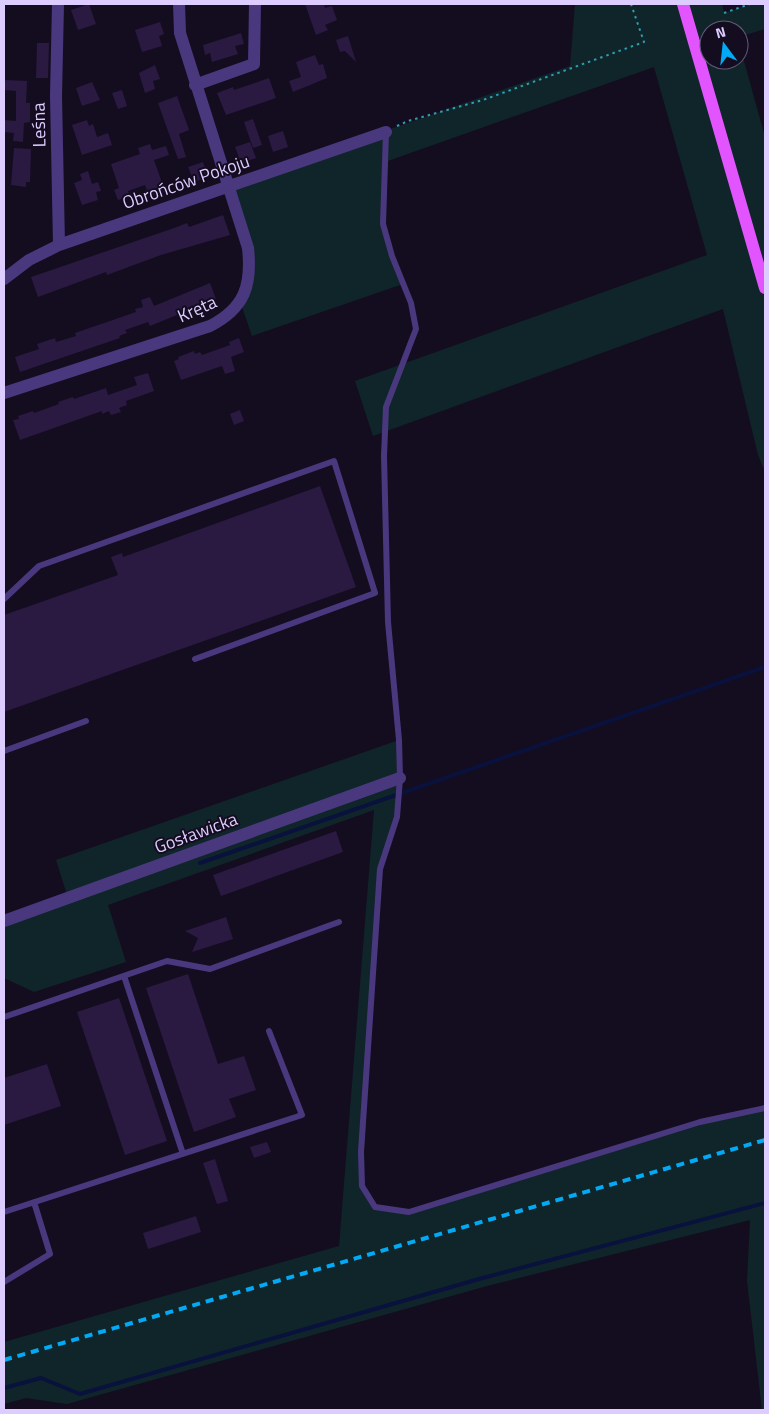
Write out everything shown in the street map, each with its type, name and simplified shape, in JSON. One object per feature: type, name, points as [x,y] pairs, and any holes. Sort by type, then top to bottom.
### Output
[{"type":"main road","points":[[684,4],[765,288]]},
{"type":"street","name":"Leśna","points":[[58,4],[56,96],[59,245]]},
{"type":"street","name":"Kręta","points":[[4,393],[210,326],[225,318],[237,305],[248,287],[250,271],[248,248],[180,33],[179,4]]},
{"type":"street","points":[[196,85],[254,64],[255,4]]},
{"type":"street","name":"Obrońców Pokoju","points":[[4,279],[29,260],[59,245],[386,132]]},
{"type":"street","name":"Gosławicka","points":[[4,921],[400,778]]},
{"type":"lane","points":[[386,132],[383,224],[392,256],[411,303],[416,329],[386,407],[384,456],[388,622],[399,740],[400,778],[397,817],[380,870],[361,1152],[362,1186],[375,1207],[409,1212],[700,1122],[765,1108]]},
{"type":"lane","points":[[4,599],[39,566],[334,461],[375,593],[195,659]]},
{"type":"lane","points":[[4,751],[86,721]]},
{"type":"lane","points":[[4,1017],[167,961],[210,969],[339,922]]},
{"type":"lane","points":[[124,976],[183,1154]]},
{"type":"lane","points":[[4,1212],[302,1115],[269,1031]]},
{"type":"lane","points":[[4,1282],[50,1254],[34,1202]]},
{"type":"path","points":[[386,132],[408,121],[483,100],[644,42],[631,4]]},
{"type":"path","points":[[724,13],[750,4]]},
{"type":"green space","points":[[575,4],[722,4],[724,13],[750,4],[765,4],[765,29],[749,34],[749,20],[699,20],[699,70],[746,70],[765,137],[765,472],[758,455],[723,309],[373,436],[355,381],[707,255],[654,67],[385,162],[383,224],[403,284],[252,336],[240,301],[250,271],[228,186],[570,66]]},
{"type":"green space","points":[[399,740],[397,817],[380,870],[362,1186],[375,1207],[409,1212],[700,1122],[765,1108],[765,1410],[762,1410],[747,1281],[750,1220],[487,1286],[67,1404],[26,1398],[4,1404],[4,1342],[339,1246],[374,810],[108,905],[126,962],[34,992],[4,978],[4,921],[68,898],[56,860]]},
{"type":"building","points":[[89,4],[96,24],[78,30],[71,10]]},
{"type":"building","points":[[305,4],[324,4],[325,8],[332,6],[337,20],[325,25],[328,30],[316,35]]},
{"type":"building","points":[[160,22],[164,34],[159,36],[162,46],[142,52],[135,30]]},
{"type":"building","points":[[241,33],[244,44],[235,46],[238,54],[212,62],[210,53],[205,55],[203,45]]},
{"type":"building","points":[[348,36],[356,62],[345,51],[340,52],[336,40]]},
{"type":"building","points":[[37,43],[49,43],[48,78],[36,78]]},
{"type":"building","points":[[315,55],[319,65],[323,64],[327,78],[293,92],[289,81],[301,77],[296,62]]},
{"type":"building","points":[[155,65],[160,79],[153,81],[155,89],[145,93],[139,73]]},
{"type":"building","points":[[269,78],[276,98],[226,115],[217,93],[233,87],[234,90]]},
{"type":"building","points":[[4,80],[27,81],[26,103],[30,103],[30,122],[24,123],[23,142],[13,141],[14,133],[4,132],[4,120],[16,121],[16,91],[4,90]]},
{"type":"building","points":[[92,82],[100,100],[82,106],[76,88]]},
{"type":"building","points":[[122,90],[127,106],[118,109],[112,93]]},
{"type":"building","points":[[177,96],[189,130],[179,134],[186,157],[178,159],[158,103]]},
{"type":"building","points":[[253,119],[262,145],[253,148],[244,122]]},
{"type":"building","points":[[87,120],[89,126],[93,124],[97,137],[108,133],[112,145],[82,155],[72,125]]},
{"type":"building","points":[[283,131],[288,147],[273,152],[268,136]]},
{"type":"building","points":[[250,142],[256,158],[241,163],[235,147]]},
{"type":"building","points":[[150,144],[152,150],[166,146],[169,155],[154,160],[165,191],[149,197],[145,185],[128,191],[130,196],[118,200],[114,190],[119,188],[111,164],[140,154],[138,148]]},
{"type":"building","points":[[14,148],[31,149],[30,182],[26,182],[26,187],[11,185]]},
{"type":"building","points":[[203,162],[208,177],[194,182],[188,167]]},
{"type":"building","points":[[88,171],[92,184],[98,182],[101,191],[96,192],[98,200],[82,205],[74,183],[82,180],[80,174]]},
{"type":"building","points":[[223,215],[230,235],[161,255],[107,275],[106,272],[38,297],[31,277],[187,223],[189,227]]},
{"type":"building","points":[[210,283],[216,299],[150,326],[148,322],[125,330],[127,333],[119,336],[120,338],[20,372],[15,357],[39,349],[37,344],[55,338],[56,342],[76,336],[75,333],[136,312],[135,309],[143,307],[141,300],[150,297],[154,306]]},
{"type":"building","points":[[239,338],[244,352],[231,357],[235,371],[225,374],[222,366],[181,380],[174,361],[179,359],[178,357],[194,351],[195,354],[200,352],[202,355],[230,345],[229,342]]},
{"type":"building","points":[[148,373],[154,391],[126,401],[127,405],[119,408],[121,412],[111,415],[109,411],[102,414],[102,411],[20,440],[13,420],[19,419],[18,416],[33,411],[34,413],[59,404],[58,402],[73,397],[74,399],[106,388],[108,395],[137,385],[134,377]]},
{"type":"building","points":[[240,410],[244,421],[234,425],[230,414]]},
{"type":"building","points":[[320,486],[356,587],[4,712],[4,615],[118,575],[111,557],[122,553],[123,557]]},
{"type":"building","points":[[336,831],[343,852],[221,896],[213,875]]},
{"type":"building","points":[[226,917],[233,939],[192,952],[198,938],[185,931]]},
{"type":"building","points":[[188,974],[218,1064],[244,1056],[256,1090],[229,1099],[236,1117],[194,1132],[146,988]]},
{"type":"building","points":[[119,998],[167,1141],[125,1155],[77,1012]]},
{"type":"building","points":[[47,1064],[61,1106],[4,1125],[4,1078]]},
{"type":"building","points":[[267,1142],[271,1152],[254,1158],[250,1147]]},
{"type":"building","points":[[215,1159],[228,1201],[217,1204],[203,1163]]},
{"type":"building","points":[[196,1216],[201,1232],[148,1249],[143,1233]]},
{"type":"waterway","points":[[200,863],[765,667]]},
{"type":"waterway","points":[[4,1388],[41,1378],[80,1394],[479,1279],[765,1203]]},
{"type":"railway","points":[[4,1360],[765,1140]]}]
